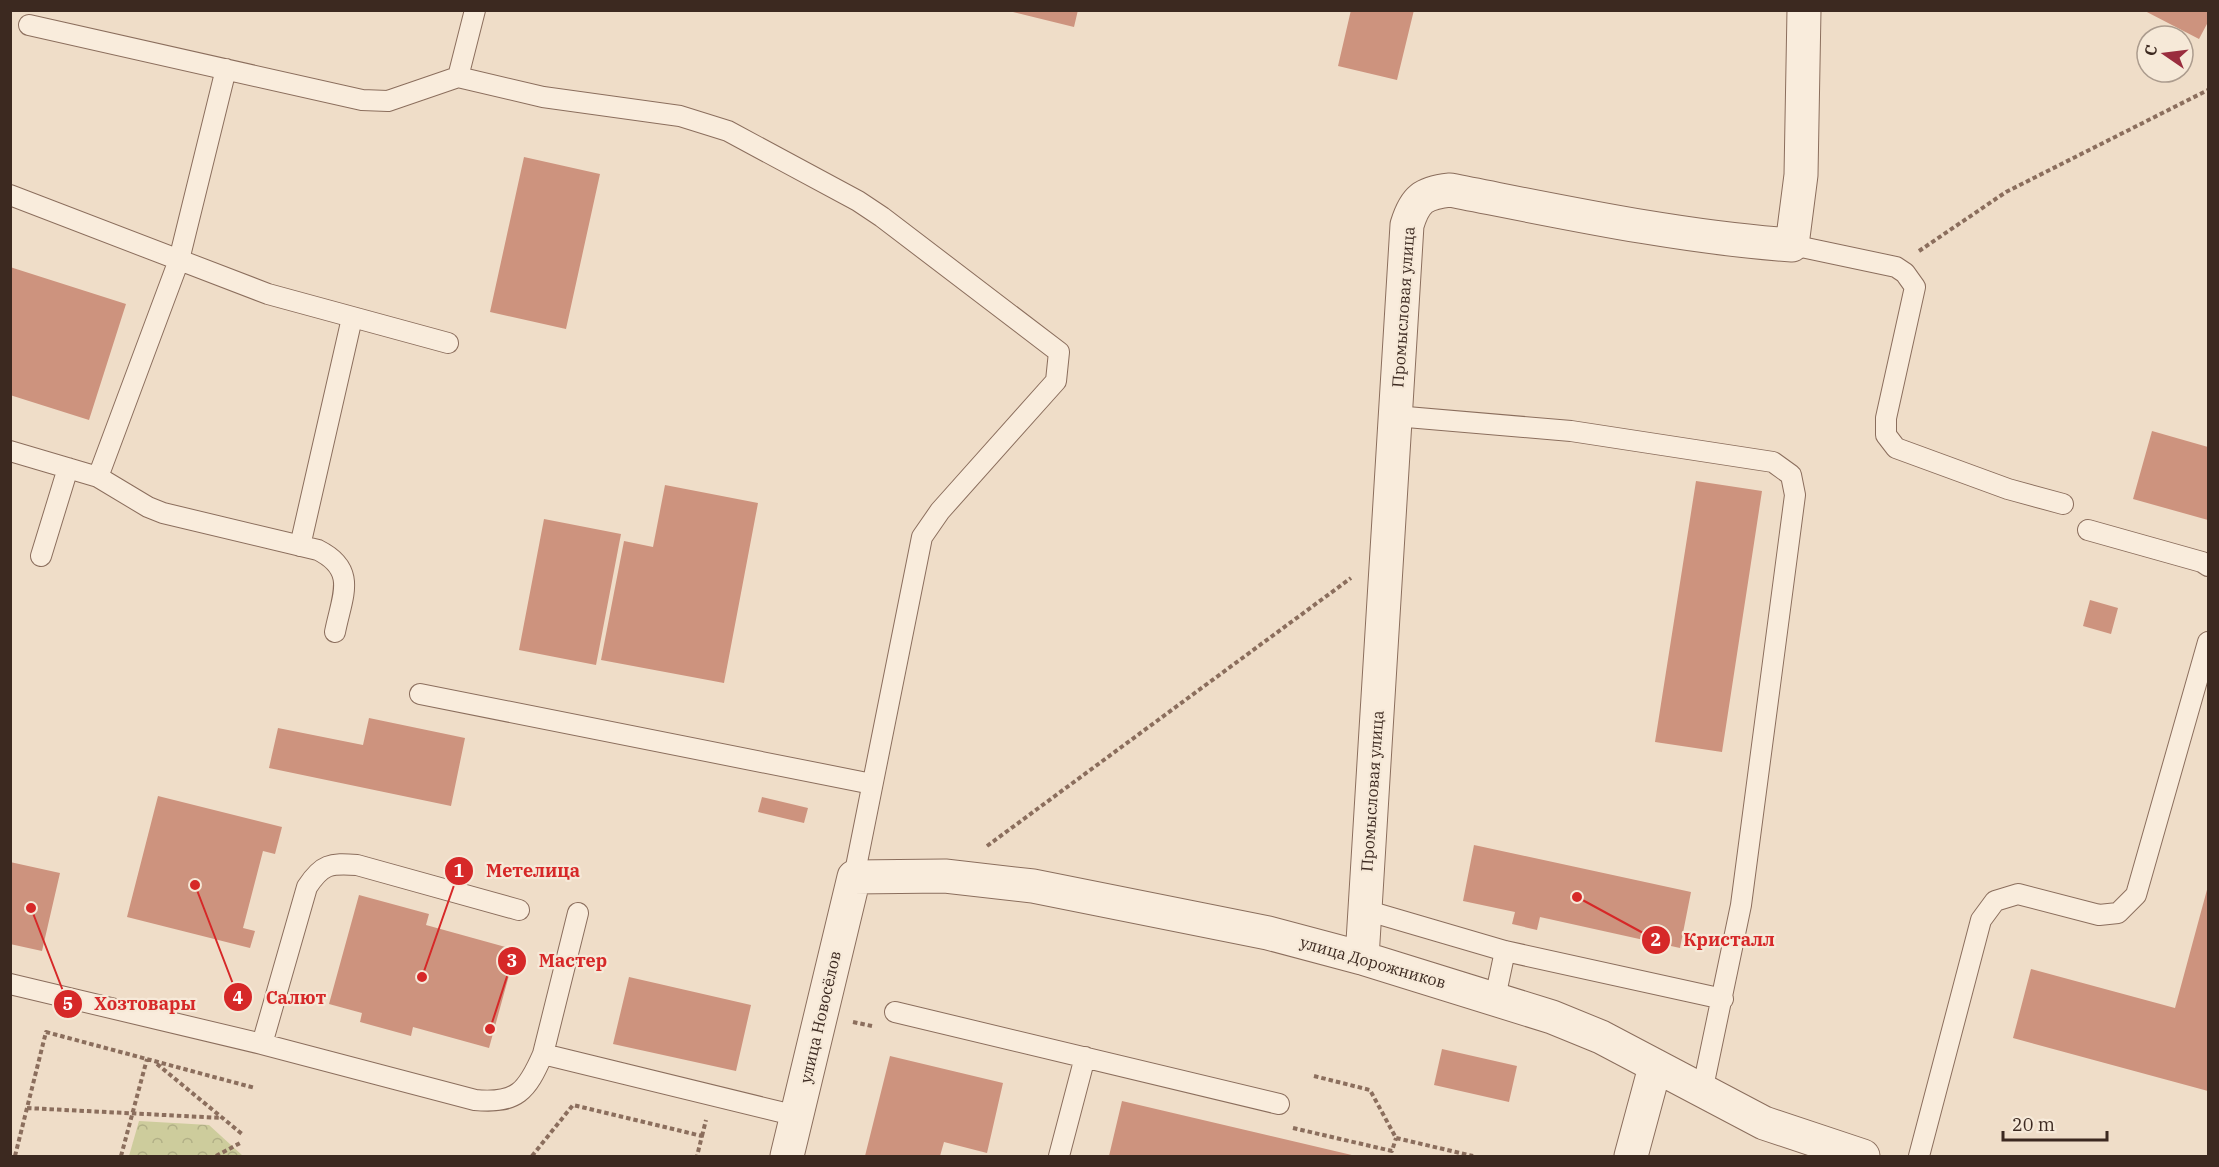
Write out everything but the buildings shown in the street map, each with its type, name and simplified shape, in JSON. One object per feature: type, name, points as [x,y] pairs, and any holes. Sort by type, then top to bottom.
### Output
[{"type":"street","points":[[1792,245],[1801,175],[1804,10]]},
{"type":"street","name":"Промысловая улица","points":[[1362,958],[1407,225],[1412,209],[1429,192],[1450,190],[1730,241],[1792,245]]},
{"type":"street","name":"улица Дорожников","points":[[854,877],[945,876],[1033,886],[1268,933],[1362,958],[1495,998],[1602,1037],[1764,1123],[1863,1156]]},
{"type":"street","name":"улица Новосёлов","points":[[787,1156],[854,877]]},
{"type":"street","points":[[1631,1156],[1655,1067]]},
{"type":"lane","points":[[458,77],[475,10]]},
{"type":"lane","points":[[29,25],[362,100],[388,101],[458,77],[543,97],[680,116],[728,131],[858,201],[1059,352],[1056,381],[940,511],[922,537],[854,877]]},
{"type":"lane","points":[[98,477],[179,260],[226,69]]},
{"type":"lane","points":[[10,195],[268,294],[448,343]]},
{"type":"lane","points":[[1792,245],[1896,267],[1905,273],[1915,287],[1915,297],[1886,418],[1886,435],[1889,442],[1896,448],[1997,485],[2064,504]]},
{"type":"lane","points":[[300,546],[352,318]]},
{"type":"lane","points":[[1395,416],[1595,435],[1773,462],[1791,475],[1795,495],[1741,905],[1702,1092]]},
{"type":"lane","points":[[10,451],[98,477],[148,507],[163,513],[300,546],[332,557],[342,568],[345,582],[335,632]]},
{"type":"lane","points":[[41,556],[68,468]]},
{"type":"lane","points":[[2088,530],[2202,562],[2208,566]]},
{"type":"lane","points":[[1919,1156],[1981,920],[1995,901],[2018,894],[2099,915],[2118,914],[2136,895],[2201,695],[2208,642]]},
{"type":"lane","points":[[420,694],[872,784]]},
{"type":"lane","points":[[262,1044],[307,887],[318,871],[335,863],[357,865],[519,910]]},
{"type":"lane","points":[[1365,910],[1505,951],[1723,999]]},
{"type":"lane","points":[[10,984],[262,1044],[475,1100],[499,1102],[519,1094],[533,1077],[543,1054],[578,913]]},
{"type":"lane","points":[[1495,998],[1505,951]]},
{"type":"lane","points":[[895,1012],[1279,1104]]},
{"type":"lane","points":[[543,1054],[796,1116]]},
{"type":"lane","points":[[1059,1156],[1085,1057]]},
{"type":"path","points":[[1896,267],[2006,192],[2208,90]]},
{"type":"path","points":[[945,876],[1387,552]]},
{"type":"path","points":[[15,1156],[46,1032],[255,1088]]},
{"type":"path","points":[[121,1156],[147,1059]]},
{"type":"path","points":[[154,1061],[242,1134]]},
{"type":"path","points":[[1314,1076],[1370,1090],[1396,1138],[1473,1156]]},
{"type":"path","points":[[532,1156],[573,1105],[702,1136],[697,1156]]},
{"type":"path","points":[[27,1108],[223,1118]]},
{"type":"path","points":[[216,1156],[242,1142]]},
{"type":"green space","points":[[139,1121],[209,1125],[243,1156],[129,1156]]},
{"type":"place","name":"Салют","points":[[195,885]]},
{"type":"place","name":"Кристалл","points":[[1577,897]]},
{"type":"place","name":"Хозтовары","points":[[31,908]]},
{"type":"place","name":"Метелица","points":[[422,977]]},
{"type":"place","name":"Мастер","points":[[490,1029]]}]
